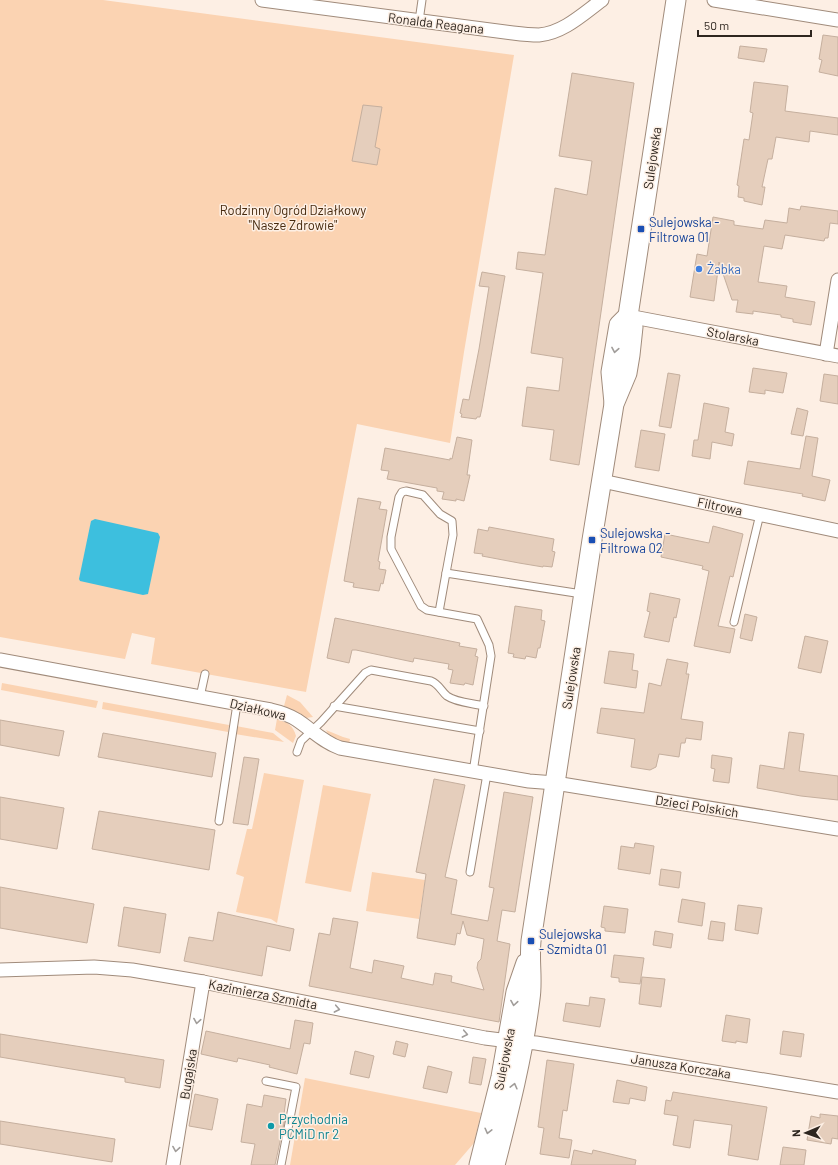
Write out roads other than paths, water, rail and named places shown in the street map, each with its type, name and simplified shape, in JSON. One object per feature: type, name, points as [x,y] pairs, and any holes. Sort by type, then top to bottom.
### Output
[{"type":"main road","name":"Sulejowska","points":[[479,1165],[502,1076],[516,1041],[530,998],[532,974],[530,953],[614,404],[611,372],[619,325],[628,316],[676,0]]},
{"type":"main road","name":"Sulejowska","points":[[495,1165],[516,1080],[516,1041]]},
{"type":"street","name":"Ronalda Reagana","points":[[262,0],[538,35],[562,28],[598,1]]},
{"type":"street","points":[[714,0],[838,20]]},
{"type":"street","points":[[832,355],[838,280]]},
{"type":"street","name":"Stolarska","points":[[628,316],[832,355]]},
{"type":"street","name":"Filtrowa","points":[[602,481],[838,531]]},
{"type":"street","name":"Działkowa","points":[[0,660],[271,710],[286,714],[296,719],[323,741],[340,748],[473,772],[529,781],[555,783]]},
{"type":"street","name":"Dzieci Polskich","points":[[555,783],[838,828]]},
{"type":"street","name":"Kazimierza Szmidta","points":[[0,970],[101,967],[132,970],[516,1041]]},
{"type":"street","name":"Bugajska","points":[[173,1165],[203,982]]},
{"type":"street","name":"Janusza Korczaka","points":[[516,1041],[838,1092]]},
{"type":"lane","points":[[419,21],[422,0]]},
{"type":"lane","points":[[439,612],[453,535],[452,521],[440,514],[423,495],[402,492],[399,497],[391,537],[392,549],[421,606],[426,609],[439,612],[475,618],[478,621],[491,652],[473,772]]},
{"type":"lane","points":[[734,622],[760,514]]},
{"type":"lane","points":[[446,573],[584,595]]},
{"type":"lane","points":[[298,752],[301,741],[365,673],[371,670],[435,682],[447,695],[452,698],[484,706]]},
{"type":"lane","points":[[200,697],[205,674]]},
{"type":"lane","points":[[219,821],[237,704]]},
{"type":"lane","points":[[334,706],[480,731]]},
{"type":"lane","points":[[470,872],[487,774]]},
{"type":"lane","points":[[266,1081],[296,1087],[281,1165]]},
{"type":"water","points":[[95,519],[158,533],[160,537],[148,594],[143,595],[80,581],[79,579],[91,521]]},
{"type":"place","name":"Sulejowska - Filtrowa 01","points":[[641,229]]},
{"type":"place","name":"Żabka","points":[[699,269]]},
{"type":"place","name":"Sulejowska - Filtrowa 02","points":[[592,540]]},
{"type":"place","name":"Sulejowska - Szmidta 01","points":[[531,941]]},
{"type":"place","name":"Przychodnia PCMiD nr 2","points":[[271,1126]]},
{"type":"park label","name":"Rodzinny Ogród Działkowy \"Nasze Zdrowie\"","points":[[293,218]]}]
